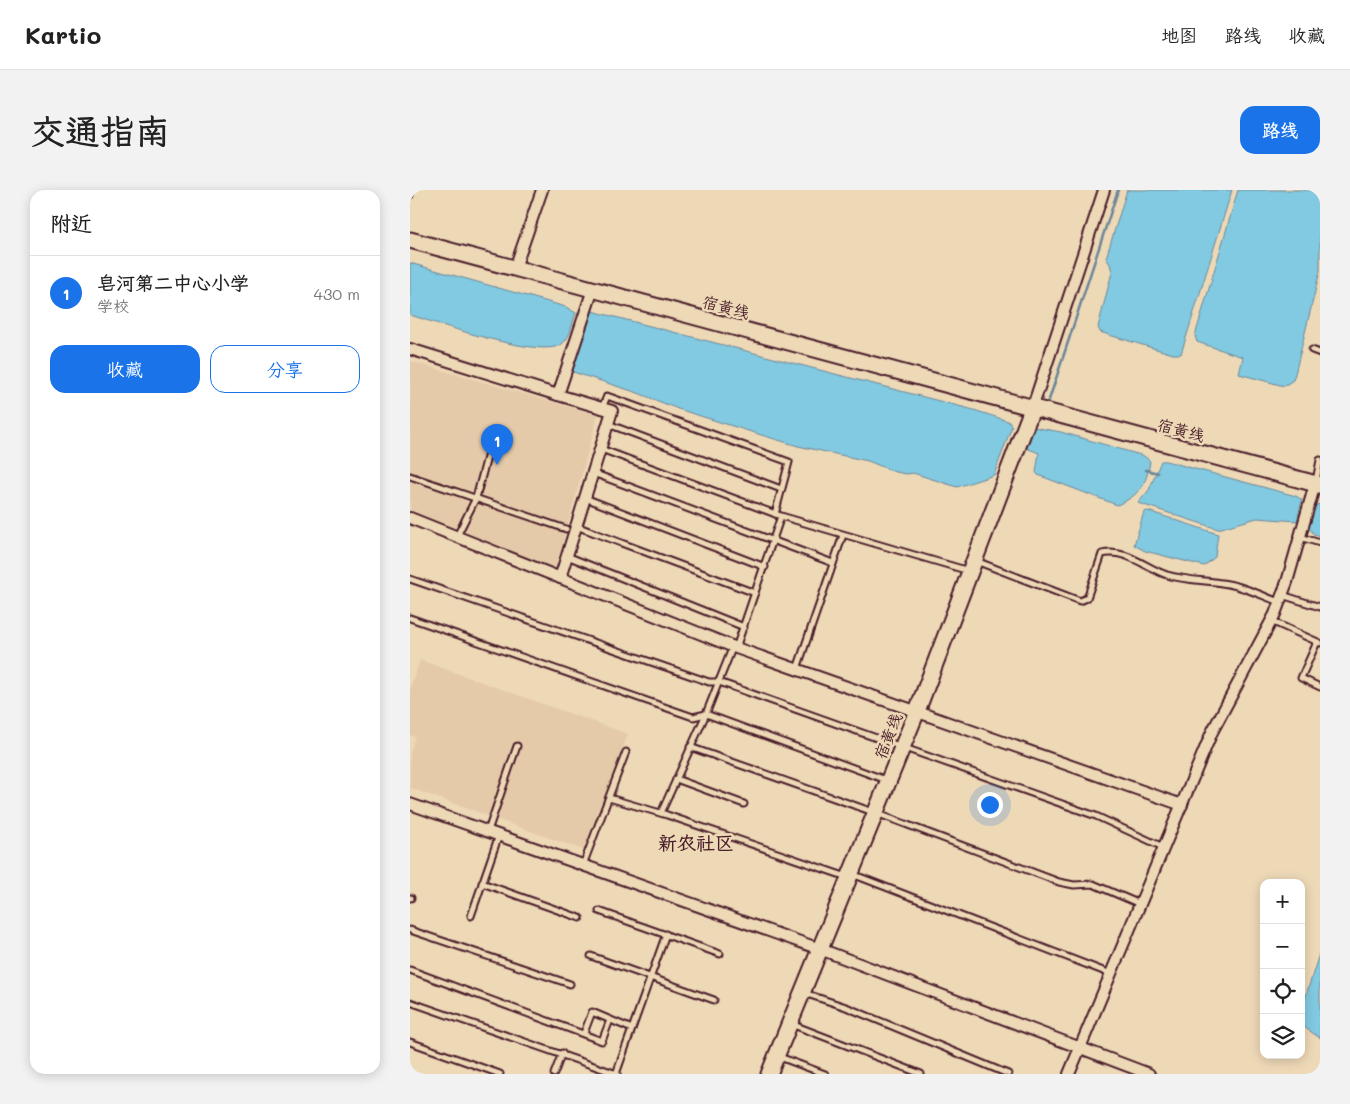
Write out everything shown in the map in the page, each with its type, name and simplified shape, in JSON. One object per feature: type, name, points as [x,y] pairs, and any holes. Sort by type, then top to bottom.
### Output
[{"type":"main road","name":"宿黄线","points":[[410,240],[1318,485]]},
{"type":"main road","name":"宿黄线","points":[[769,1074],[917,711],[1032,408]]},
{"type":"street","points":[[515,268],[542,190]]},
{"type":"street","points":[[1032,408],[1104,190]]},
{"type":"street","points":[[558,394],[593,290]]},
{"type":"street","points":[[410,349],[612,411],[585,498],[571,527],[567,556],[560,578]]},
{"type":"street","points":[[1069,1074],[1228,698],[1271,621],[1281,598],[1318,485]]},
{"type":"street","points":[[410,518],[734,647],[1182,804]]},
{"type":"street","points":[[410,804],[820,949],[1149,1074]]},
{"type":"lane","points":[[410,195],[412,190]]},
{"type":"lane","points":[[1312,350],[1320,353]]},
{"type":"lane","points":[[602,408],[607,396],[789,462],[775,514]]},
{"type":"lane","points":[[608,424],[781,488]]},
{"type":"lane","points":[[457,537],[476,498],[494,431]]},
{"type":"lane","points":[[600,449],[781,516],[842,535],[972,566],[1080,601],[1087,598],[1102,554],[1110,552],[1122,554],[1166,575],[1230,584],[1320,607]]},
{"type":"lane","points":[[1318,485],[1320,460]]},
{"type":"lane","points":[[593,474],[833,563]]},
{"type":"lane","points":[[410,476],[571,527],[755,594]]},
{"type":"lane","points":[[585,498],[765,567]]},
{"type":"lane","points":[[661,813],[744,627],[781,516]]},
{"type":"lane","points":[[797,669],[842,535]]},
{"type":"lane","points":[[1300,538],[1320,544]]},
{"type":"lane","points":[[567,556],[744,627]]},
{"type":"lane","points":[[410,579],[709,682],[719,682],[902,747],[1096,816],[1164,847]]},
{"type":"lane","points":[[410,618],[693,717],[706,714],[888,781]]},
{"type":"lane","points":[[1271,621],[1319,642],[1302,678],[1320,687]]},
{"type":"lane","points":[[488,831],[517,746]]},
{"type":"lane","points":[[690,747],[876,813],[1059,882],[1074,885],[1093,884],[1140,904]]},
{"type":"lane","points":[[583,865],[626,752]]},
{"type":"lane","points":[[676,779],[744,804]]},
{"type":"lane","points":[[609,798],[661,813],[850,876],[1111,974]]},
{"type":"lane","points":[[471,916],[499,835]]},
{"type":"lane","points":[[482,883],[580,918]]},
{"type":"lane","points":[[599,911],[720,954]]},
{"type":"lane","points":[[410,930],[570,984]]},
{"type":"lane","points":[[410,1002],[562,1053],[617,1074],[666,934]]},
{"type":"lane","points":[[591,956],[714,1000]]},
{"type":"lane","points":[[410,970],[602,1041],[610,1020]]},
{"type":"lane","points":[[803,992],[1008,1074]]},
{"type":"lane","points":[[584,1033],[592,1012],[632,1029]]},
{"type":"lane","points":[[790,1023],[921,1074]]},
{"type":"lane","points":[[410,1042],[500,1074]]},
{"type":"lane","points":[[554,1074],[562,1053]]},
{"type":"lane","points":[[777,1056],[825,1074]]},
{"type":"shaded area","points":[[410,361],[598,415],[555,572],[410,514]]},
{"type":"shaded area","points":[[420,660],[628,734],[586,851],[410,788],[410,752],[415,737],[410,735],[410,688]]},
{"type":"water","points":[[1127,190],[1232,190],[1181,354],[1173,354],[1109,335],[1100,332],[1098,327],[1112,272],[1106,258]]},
{"type":"water","points":[[1238,190],[1320,190],[1320,271],[1295,374],[1293,380],[1284,386],[1239,374],[1243,357],[1197,342],[1195,336]]},
{"type":"water","points":[[410,263],[566,307],[576,313],[569,334],[562,344],[551,348],[534,347],[512,344],[465,332],[410,315]]},
{"type":"water","points":[[592,311],[974,410],[1008,421],[1012,426],[994,475],[957,487],[913,473],[895,472],[868,461],[798,446],[678,409],[638,393],[570,371],[589,314]]},
{"type":"water","points":[[1033,427],[1061,432],[1144,456],[1150,461],[1144,483],[1131,498],[1117,505],[1038,475],[1036,472],[1039,453],[1026,448]]},
{"type":"water","points":[[1161,461],[1296,496],[1302,500],[1297,521],[1257,518],[1218,529],[1138,503],[1149,490]]},
{"type":"water","points":[[1320,504],[1320,536],[1314,534],[1307,526],[1314,506]]},
{"type":"water","points":[[1148,511],[1218,534],[1215,557],[1204,566],[1145,551],[1134,545],[1144,512]]},
{"type":"water","points":[[1320,951],[1320,1038],[1305,1028],[1305,998]]},
{"type":"waterway","points":[[1048,403],[1118,190]]},
{"type":"waterway","points":[[1146,470],[1158,473]]},
{"type":"place","name":"皂河第二中心小学","points":[[497,465]]},
{"type":"district","name":"新农社区","points":[[696,843]]}]
